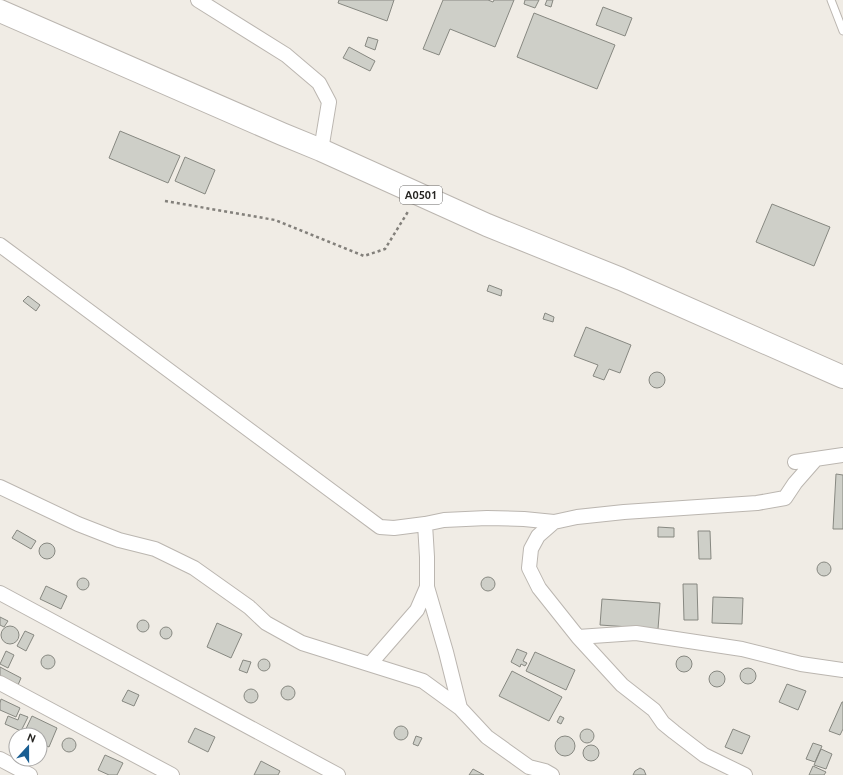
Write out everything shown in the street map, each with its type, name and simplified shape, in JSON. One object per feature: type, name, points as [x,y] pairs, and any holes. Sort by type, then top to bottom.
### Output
[{"type":"highway","name":"A0501","points":[[0,11],[321,150],[486,225],[621,279],[843,377]]},
{"type":"street","points":[[198,0],[286,55],[319,83],[329,102],[321,150]]},
{"type":"street","points":[[0,245],[380,527],[394,528],[444,520],[487,518],[524,519],[554,522],[577,517],[624,512],[757,503],[785,498],[816,459]]},
{"type":"street","points":[[795,462],[843,456]]},
{"type":"street","points":[[0,487],[78,524],[119,540],[155,549],[194,568],[249,607],[266,623],[302,643],[423,680],[460,708],[487,737],[529,767],[545,771],[552,775]]},
{"type":"street","points":[[554,522],[538,536],[531,549],[529,568],[539,588],[578,637],[622,685],[654,710],[663,723],[704,755],[745,775]]},
{"type":"street","points":[[425,524],[427,587],[446,652],[460,708]]},
{"type":"street","points":[[370,664],[417,610],[427,587]]},
{"type":"street","points":[[0,593],[338,775]]},
{"type":"street","points":[[578,637],[636,633],[742,649],[802,664],[843,670]]},
{"type":"street","points":[[0,683],[172,775]]},
{"type":"street","points":[[0,759],[30,775]]},
{"type":"lane","points":[[831,0],[843,31]]},
{"type":"path","points":[[165,201],[275,220],[364,256],[385,249],[418,194]]},
{"type":"building","points":[[339,0],[394,0],[387,21],[338,3]]},
{"type":"building","points":[[443,0],[488,0],[493,2],[494,0],[514,0],[495,47],[450,29],[439,55],[423,49]]},
{"type":"building","points":[[525,0],[539,0],[535,8],[524,4]]},
{"type":"building","points":[[547,0],[553,0],[551,7],[545,5]]},
{"type":"building","points":[[603,7],[632,18],[625,36],[596,25]]},
{"type":"building","points":[[534,13],[615,45],[597,89],[517,57]]},
{"type":"building","points":[[368,37],[378,40],[375,50],[365,46]]},
{"type":"building","points":[[349,47],[375,61],[370,71],[343,58]]},
{"type":"building","points":[[120,131],[180,156],[168,183],[109,158]]},
{"type":"building","points":[[185,157],[215,170],[205,194],[175,181]]},
{"type":"building","points":[[772,204],[830,227],[814,266],[756,242]]},
{"type":"building","points":[[489,285],[502,290],[501,296],[487,291]]},
{"type":"building","points":[[28,296],[40,305],[36,311],[23,301]]},
{"type":"building","points":[[545,313],[554,317],[553,322],[543,319]]},
{"type":"building","points":[[586,327],[631,345],[620,373],[609,369],[604,380],[593,376],[598,365],[574,356]]},
{"type":"building","points":[[657,372],[664,377],[665,380],[660,387],[657,388],[650,383],[649,380],[654,373]]},
{"type":"building","points":[[836,474],[843,475],[843,529],[833,529]]},
{"type":"building","points":[[658,527],[674,528],[674,537],[658,537]]},
{"type":"building","points":[[17,530],[36,541],[31,549],[12,538]]},
{"type":"building","points":[[698,531],[710,531],[711,559],[699,559]]},
{"type":"building","points":[[44,543],[50,543],[55,548],[53,557],[50,559],[44,559],[39,554],[39,548]]},
{"type":"building","points":[[821,562],[827,562],[831,566],[831,572],[827,576],[821,576],[817,572],[817,566]]},
{"type":"building","points":[[485,577],[491,577],[495,581],[495,587],[491,591],[485,591],[481,587],[481,581]]},
{"type":"building","points":[[81,578],[85,578],[89,584],[85,590],[81,590],[77,586],[77,582]]},
{"type":"building","points":[[683,584],[697,584],[698,620],[684,620]]},
{"type":"building","points":[[46,586],[67,596],[61,609],[40,599]]},
{"type":"building","points":[[713,597],[743,598],[742,624],[712,623]]},
{"type":"building","points":[[602,599],[660,603],[658,629],[600,625]]},
{"type":"building","points":[[0,617],[8,621],[4,627],[0,625]]},
{"type":"building","points":[[141,620],[145,620],[149,626],[145,632],[141,632],[137,628],[137,624]]},
{"type":"building","points":[[217,623],[242,634],[231,658],[207,647]]},
{"type":"building","points":[[10,626],[16,629],[19,635],[16,641],[10,644],[4,641],[1,635],[4,629]]},
{"type":"building","points":[[164,627],[168,627],[172,633],[168,639],[164,639],[160,635],[160,631]]},
{"type":"building","points":[[25,631],[34,635],[26,651],[17,646]]},
{"type":"building","points":[[517,649],[527,653],[523,661],[527,663],[525,666],[521,664],[520,667],[511,662]]},
{"type":"building","points":[[6,651],[14,655],[8,668],[0,664]]},
{"type":"building","points":[[535,652],[575,670],[566,690],[526,671]]},
{"type":"building","points":[[45,655],[51,655],[55,659],[55,665],[51,669],[45,669],[41,665],[41,659]]},
{"type":"building","points":[[684,656],[690,658],[692,664],[690,670],[684,672],[678,670],[676,664],[678,658]]},
{"type":"building","points":[[262,659],[266,659],[270,665],[266,671],[262,671],[258,667],[258,663]]},
{"type":"building","points":[[243,660],[251,662],[247,673],[239,670]]},
{"type":"building","points":[[0,667],[21,678],[18,685],[0,676]]},
{"type":"building","points":[[748,668],[755,673],[756,676],[751,683],[748,684],[741,679],[740,676],[745,669]]},
{"type":"building","points":[[512,671],[562,697],[549,721],[499,696]]},
{"type":"building","points":[[717,671],[723,673],[725,679],[723,685],[717,687],[711,685],[709,679],[711,673]]},
{"type":"building","points":[[787,684],[806,691],[798,710],[779,702]]},
{"type":"building","points":[[288,686],[293,688],[295,693],[293,698],[288,700],[283,698],[281,693],[283,688]]},
{"type":"building","points":[[251,689],[256,691],[258,696],[256,701],[251,703],[246,701],[244,696],[246,691]]},
{"type":"building","points":[[128,690],[139,695],[134,706],[122,701]]},
{"type":"building","points":[[1,699],[20,708],[16,717],[0,710]]},
{"type":"building","points":[[842,702],[843,729],[840,735],[829,731]]},
{"type":"building","points":[[20,714],[28,717],[23,727],[12,727],[5,724],[8,716],[18,720]]},
{"type":"building","points":[[32,716],[57,728],[49,747],[48,727],[27,727]]},
{"type":"building","points":[[560,716],[564,718],[561,724],[557,722]]},
{"type":"building","points":[[401,726],[406,728],[408,733],[406,738],[401,740],[396,738],[394,733],[396,728]]},
{"type":"building","points":[[195,728],[215,737],[208,752],[188,742]]},
{"type":"building","points":[[587,729],[592,731],[594,736],[592,741],[587,743],[582,741],[580,736],[582,731]]},
{"type":"building","points":[[733,729],[750,736],[742,754],[725,747]]},
{"type":"building","points":[[416,736],[422,738],[418,746],[413,744]]},
{"type":"building","points":[[565,736],[572,739],[575,746],[572,753],[565,756],[558,753],[555,746],[558,739]]},
{"type":"building","points":[[69,738],[74,740],[76,745],[74,750],[69,752],[64,750],[62,745],[64,740]]},
{"type":"building","points":[[813,743],[822,746],[815,762],[806,759]]},
{"type":"building","points":[[591,745],[597,747],[599,753],[597,759],[591,761],[585,759],[583,753],[585,747]]},
{"type":"building","points":[[821,749],[832,754],[826,769],[814,765]]},
{"type":"building","points":[[105,755],[123,763],[117,775],[109,775],[98,770]]},
{"type":"building","points":[[261,761],[280,771],[278,775],[254,775]]},
{"type":"building","points":[[813,766],[826,772],[824,775],[809,775]]},
{"type":"building","points":[[640,768],[644,770],[646,775],[633,775],[635,771]]},
{"type":"building","points":[[473,769],[484,775],[469,775]]}]
